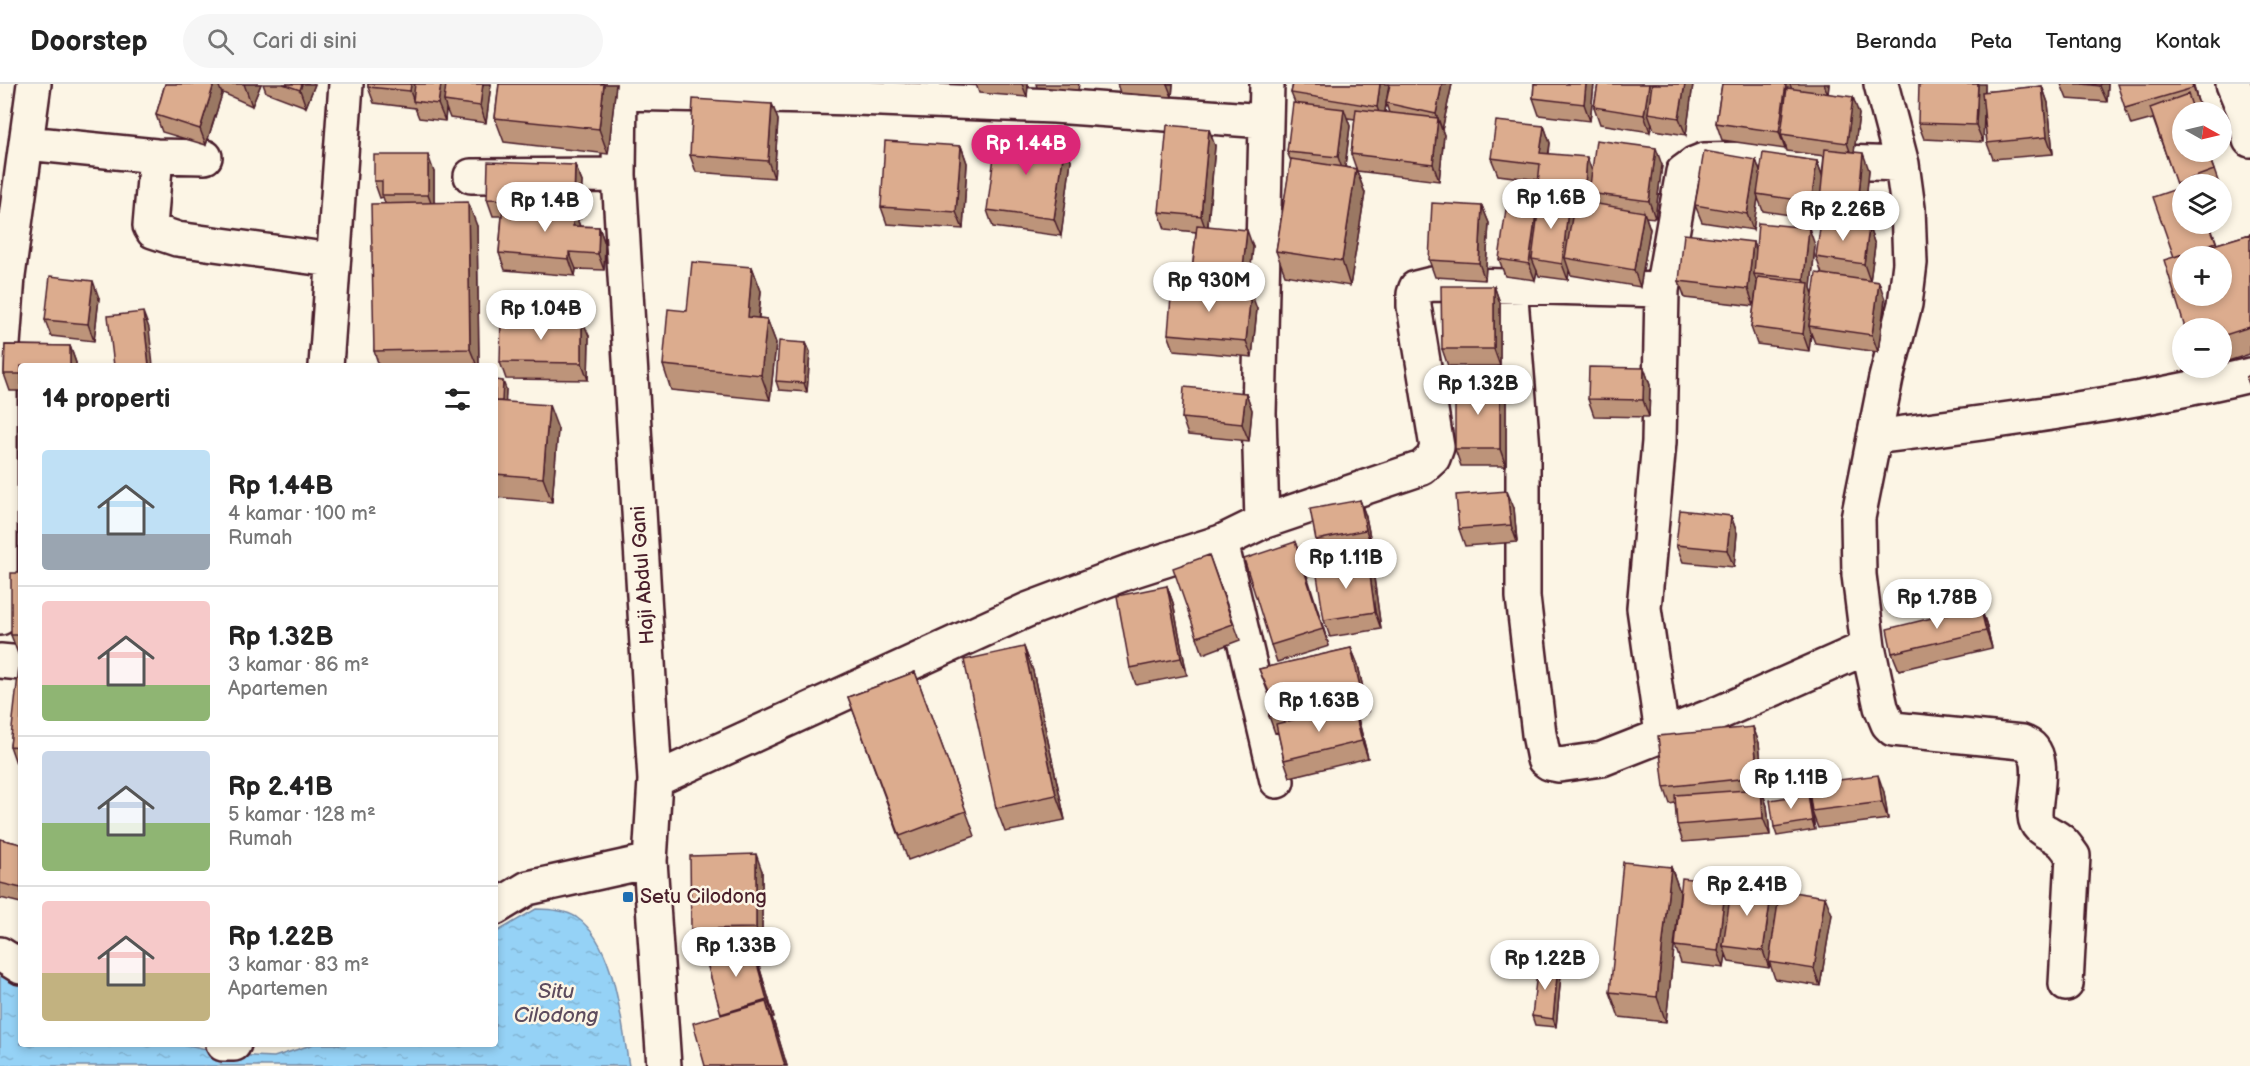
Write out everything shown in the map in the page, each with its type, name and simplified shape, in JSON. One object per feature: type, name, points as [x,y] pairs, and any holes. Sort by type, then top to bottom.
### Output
[{"type":"street","points":[[0,618],[11,534],[11,411],[0,385],[3,326],[34,84]]},
{"type":"street","points":[[326,363],[346,84]]},
{"type":"street","points":[[1262,502],[1259,412],[1267,84]]},
{"type":"street","points":[[1881,84],[1902,164],[1908,208],[1910,263],[1905,304],[1886,378],[1858,518],[1859,575],[1869,647],[1881,707],[1887,724],[1893,729],[2022,742],[2035,750],[2038,763],[2035,816],[2037,824],[2045,832],[2060,839],[2073,856],[2066,984]]},
{"type":"street","points":[[2233,84],[2245,113],[2250,140]]},
{"type":"street","points":[[620,89],[1054,106],[1265,121]]},
{"type":"street","name":"Haji Abdul Gani","points":[[620,89],[619,175],[650,668],[655,780],[650,861],[664,1066]]},
{"type":"street","points":[[27,143],[156,156],[205,157]]},
{"type":"street","points":[[156,156],[150,226],[153,231],[177,239],[332,260]]},
{"type":"street","points":[[1662,734],[1644,608],[1659,442],[1662,290],[1683,172],[1704,160],[1749,159],[1902,164]]},
{"type":"street","points":[[471,176],[619,175]]},
{"type":"street","points":[[655,780],[1027,610],[1128,572],[1221,542],[1262,502],[1422,468],[1432,458],[1437,447],[1414,306],[1416,288],[1432,284],[1662,290]]},
{"type":"street","points":[[1510,286],[1523,449],[1523,597],[1544,759],[1558,765],[1602,759],[1719,713],[1869,647]]},
{"type":"street","points":[[1874,437],[2060,412],[2182,391],[2250,375]]},
{"type":"street","points":[[1221,542],[1277,781]]},
{"type":"street","points":[[0,661],[18,663]]},
{"type":"street","points":[[498,906],[528,888],[650,861]]},
{"type":"street","points":[[0,954],[18,965]]},
{"type":"water","name":"Situ Cilodong","points":[[536,909],[567,913],[576,917],[589,929],[600,945],[608,964],[619,1007],[629,1066],[0,1066],[0,968],[18,978],[18,1047],[197,1047],[233,1055],[274,1057],[305,1047],[498,1047],[498,931]]},
{"type":"building","points":[[165,84],[214,84],[200,129],[156,115]]},
{"type":"building","points":[[283,84],[302,84],[300,90]]},
{"type":"building","points":[[368,84],[411,84],[410,91],[368,87]]},
{"type":"building","points":[[415,84],[441,84],[438,104],[413,101]]},
{"type":"building","points":[[446,84],[483,84],[480,106],[444,101]]},
{"type":"building","points":[[499,84],[604,84],[599,129],[495,118]]},
{"type":"building","points":[[1293,84],[1380,84],[1377,107],[1291,93]]},
{"type":"building","points":[[1390,84],[1442,84],[1436,114],[1386,103]]},
{"type":"building","points":[[1534,84],[1586,84],[1584,104],[1533,98]]},
{"type":"building","points":[[1598,84],[1649,84],[1644,115],[1594,107]]},
{"type":"building","points":[[1652,84],[1685,84],[1679,118],[1648,113]]},
{"type":"building","points":[[1722,84],[1786,84],[1779,132],[1716,123]]},
{"type":"building","points":[[1919,84],[1978,84],[1976,125],[1918,123]]},
{"type":"building","points":[[2117,84],[2192,84],[2193,88],[2125,108]]},
{"type":"building","points":[[2042,86],[2047,137],[1987,143],[1982,92]]},
{"type":"building","points":[[1787,88],[1853,97],[1847,143],[1781,134]]},
{"type":"building","points":[[2188,94],[2191,102],[2172,102],[2172,162],[2211,162],[2214,170],[2203,174],[2173,174],[2150,108]]},
{"type":"building","points":[[693,99],[772,104],[768,161],[690,155]]},
{"type":"building","points":[[1293,103],[1344,109],[1338,157],[1287,152]]},
{"type":"building","points":[[1356,109],[1438,118],[1433,164],[1351,154]]},
{"type":"building","points":[[1496,121],[1544,126],[1540,153],[1587,157],[1584,198],[1537,193],[1540,164],[1491,158]]},
{"type":"building","points":[[1167,125],[1209,129],[1201,216],[1159,212]]},
{"type":"building","points":[[997,134],[1065,143],[1054,219],[987,210]]},
{"type":"building","points":[[1596,140],[1656,148],[1649,201],[1589,193]]},
{"type":"building","points":[[885,141],[961,146],[956,212],[881,207]]},
{"type":"building","points":[[1825,149],[1863,153],[1857,215],[1819,211]]},
{"type":"building","points":[[1704,151],[1756,160],[1747,214],[1695,205]]},
{"type":"building","points":[[1763,153],[1817,161],[1811,202],[1757,194]]},
{"type":"building","points":[[374,155],[428,155],[428,195],[382,195],[382,181],[374,181]]},
{"type":"building","points":[[1291,159],[1356,169],[1342,261],[1276,251]]},
{"type":"building","points":[[488,162],[575,165],[574,202],[487,199]]},
{"type":"building","points":[[2172,190],[2172,234],[2213,234],[2216,242],[2205,246],[2172,246],[2172,251],[2153,197]]},
{"type":"building","points":[[1508,195],[1538,199],[1529,264],[1499,259]]},
{"type":"building","points":[[1540,197],[1569,201],[1562,264],[1532,259]]},
{"type":"building","points":[[1575,200],[1644,212],[1634,270],[1565,258]]},
{"type":"building","points":[[468,202],[470,349],[374,351],[371,204]]},
{"type":"building","points":[[1432,203],[1482,206],[1479,263],[1429,260]]},
{"type":"building","points":[[503,204],[574,210],[573,226],[599,227],[598,254],[569,252],[569,259],[499,253]]},
{"type":"building","points":[[1821,221],[1869,228],[1864,264],[1816,257]]},
{"type":"building","points":[[1758,223],[1809,228],[1804,279],[1754,274]]},
{"type":"building","points":[[1197,225],[1247,230],[1242,277],[1192,272]]},
{"type":"building","points":[[1684,234],[1753,242],[1748,289],[1679,281]]},
{"type":"building","points":[[2250,234],[2250,327],[2232,333],[2232,318],[2182,318],[2178,306],[2232,306],[2232,246],[2210,246]]},
{"type":"building","points":[[2172,258],[2172,286],[2164,260]]},
{"type":"building","points":[[692,262],[752,267],[748,317],[767,319],[761,375],[663,365],[668,309],[687,311]]},
{"type":"building","points":[[1816,273],[1879,282],[1872,335],[1809,326]]},
{"type":"building","points":[[50,276],[93,281],[88,324],[45,320]]},
{"type":"building","points":[[1758,277],[1809,283],[1803,334],[1751,327]]},
{"type":"building","points":[[1172,285],[1251,292],[1246,341],[1168,334]]},
{"type":"building","points":[[1441,286],[1494,286],[1494,349],[1442,349]]},
{"type":"building","points":[[143,312],[149,363],[114,363],[108,316]]},
{"type":"building","points":[[501,318],[582,319],[582,363],[500,362]]},
{"type":"building","points":[[779,341],[806,343],[804,383],[776,381]]},
{"type":"building","points":[[5,345],[70,346],[70,363],[18,363],[18,374],[4,374]]},
{"type":"building","points":[[1589,367],[1644,368],[1643,400],[1588,399]]},
{"type":"building","points":[[498,380],[503,381],[502,401],[498,401]]},
{"type":"building","points":[[1455,383],[1500,383],[1500,449],[1455,449]]},
{"type":"building","points":[[1184,387],[1246,393],[1242,424],[1182,418]]},
{"type":"building","points":[[498,401],[549,405],[543,478],[498,474]]},
{"type":"building","points":[[1507,491],[1511,525],[1459,529],[1456,495]]},
{"type":"building","points":[[1360,500],[1366,530],[1316,540],[1310,509]]},
{"type":"building","points":[[1680,510],[1731,516],[1727,550],[1676,545]]},
{"type":"building","points":[[1295,542],[1323,629],[1271,645],[1244,559]]},
{"type":"building","points":[[1209,555],[1233,624],[1197,637],[1173,568]]},
{"type":"building","points":[[1368,561],[1375,612],[1324,620],[1316,569]]},
{"type":"building","points":[[11,573],[18,573],[18,635],[11,635]]},
{"type":"building","points":[[1167,586],[1181,658],[1130,668],[1117,596]]},
{"type":"building","points":[[1980,606],[1986,631],[1892,653],[1887,629]]},
{"type":"building","points":[[1024,647],[1056,795],[996,808],[964,660]]},
{"type":"building","points":[[1351,648],[1362,695],[1269,716],[1269,692],[1259,669]]},
{"type":"building","points":[[915,672],[966,811],[900,836],[848,697]]},
{"type":"building","points":[[18,676],[18,747],[10,746]]},
{"type":"building","points":[[1353,705],[1362,741],[1284,760],[1276,724]]},
{"type":"building","points":[[1753,727],[1758,777],[1664,787],[1658,736]]},
{"type":"building","points":[[1878,775],[1882,802],[1812,811],[1808,784]]},
{"type":"building","points":[[1761,789],[1763,818],[1677,825],[1675,795]]},
{"type":"building","points":[[1808,794],[1812,821],[1774,827],[1770,800]]},
{"type":"building","points":[[0,839],[18,843],[18,887],[0,883]]},
{"type":"building","points":[[756,854],[756,928],[691,929],[690,856]]},
{"type":"building","points":[[1623,862],[1671,867],[1657,997],[1610,992]]},
{"type":"building","points":[[1682,878],[1726,883],[1718,951],[1675,946]]},
{"type":"building","points":[[1732,883],[1772,889],[1763,951],[1723,946]]},
{"type":"building","points":[[1780,890],[1825,897],[1814,969],[1769,962]]},
{"type":"building","points":[[751,942],[767,1000],[721,1014],[705,956]]},
{"type":"building","points":[[1538,964],[1558,966],[1553,1019],[1532,1016]]},
{"type":"building","points":[[766,1002],[785,1066],[705,1066],[693,1023]]},
{"type":"place","name":"Setu Cilodong","points":[[628,897]]}]
